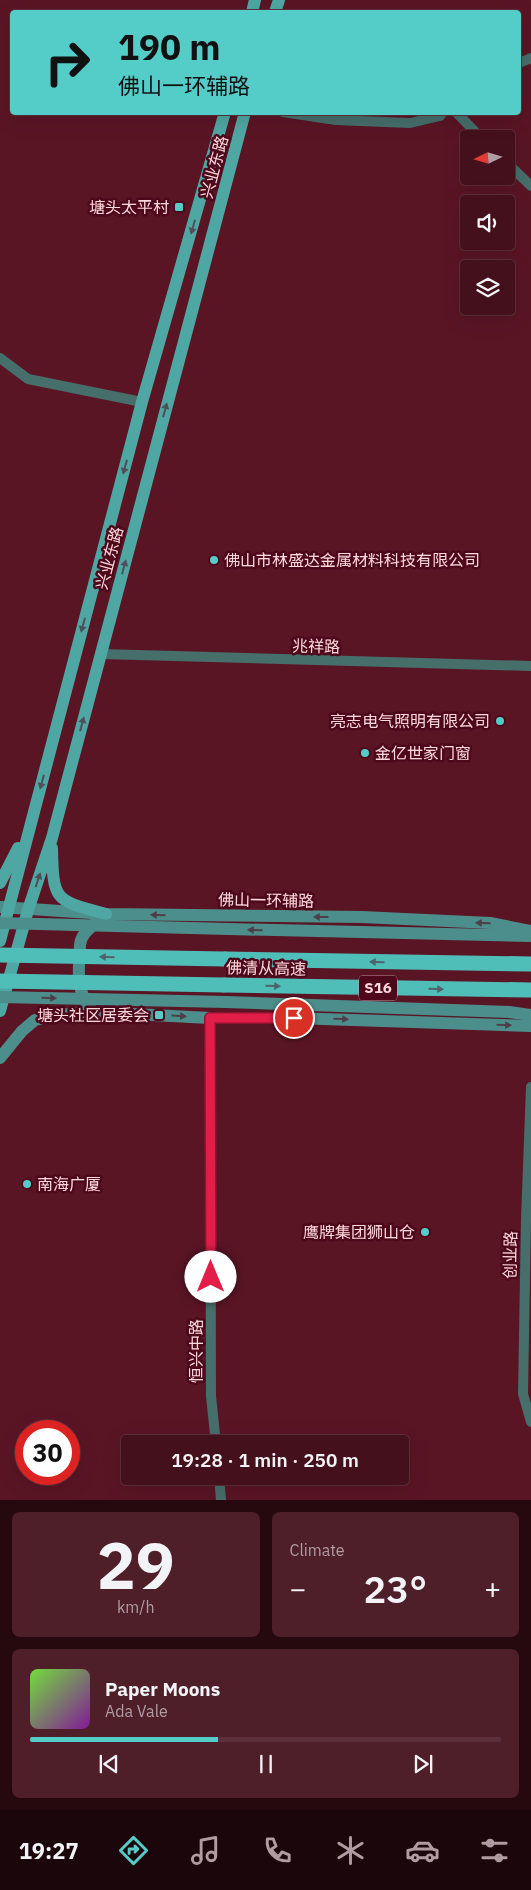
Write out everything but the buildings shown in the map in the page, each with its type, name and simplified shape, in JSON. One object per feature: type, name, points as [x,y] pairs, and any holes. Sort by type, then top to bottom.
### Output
[{"type":"highway","name":"佛清从高速","points":[[0,955],[531,964]]},
{"type":"highway","name":"佛清从高速","points":[[0,981],[528,991]]},
{"type":"main road","name":"兴业东路","points":[[0,941],[5,907],[32,821],[142,402],[224,115]]},
{"type":"main road","name":"兴业东路","points":[[0,1011],[28,910],[52,838],[244,115]]},
{"type":"main road","points":[[0,883],[32,821]]},
{"type":"main road","points":[[52,838],[52,874],[54,886],[60,898],[72,905],[106,914]]},
{"type":"main road","name":"佛山一环辅路","points":[[5,907],[106,914],[362,917],[414,921],[490,923],[531,931]]},
{"type":"main road","points":[[95,1012],[84,999],[79,987],[80,945],[84,933],[106,914]]},
{"type":"main road","name":"佛山一环辅路","points":[[0,923],[531,936]]},
{"type":"main road","points":[[0,996],[509,1012],[531,1015]]},
{"type":"main road","points":[[0,1058],[22,1031],[36,1020],[58,1015],[95,1012],[210,1018],[294,1018],[531,1026]]},
{"type":"street","points":[[303,115],[336,120],[410,122],[441,115]]},
{"type":"street","points":[[459,115],[473,130]]},
{"type":"street","points":[[515,171],[531,186]]},
{"type":"street","points":[[0,358],[28,379],[142,402]]},
{"type":"street","name":"兆祥路","points":[[101,654],[531,666]]},
{"type":"street","name":"恒兴中路","points":[[210,1018],[211,1396],[215,1435]]},
{"type":"street","name":"创业路","points":[[531,1087],[527,1394],[531,1422]]},
{"type":"street","points":[[220,1485],[221,1500]]},
{"type":"place","name":"塘头太平村","points":[[179,207]]},
{"type":"place","name":"佛山市林盛达金属材料科技有限公司","points":[[214,560]]},
{"type":"place","name":"亮志电气照明有限公司","points":[[500,721]]},
{"type":"place","name":"金亿世家门窗","points":[[365,753]]},
{"type":"place","name":"塘头社区居委会","points":[[159,1015]]},
{"type":"place","name":"南海广厦","points":[[27,1184]]},
{"type":"place","name":"鹰牌集团狮山仓","points":[[425,1232]]},
{"type":"route","points":[[211,1277],[210,1018],[294,1018]]}]
